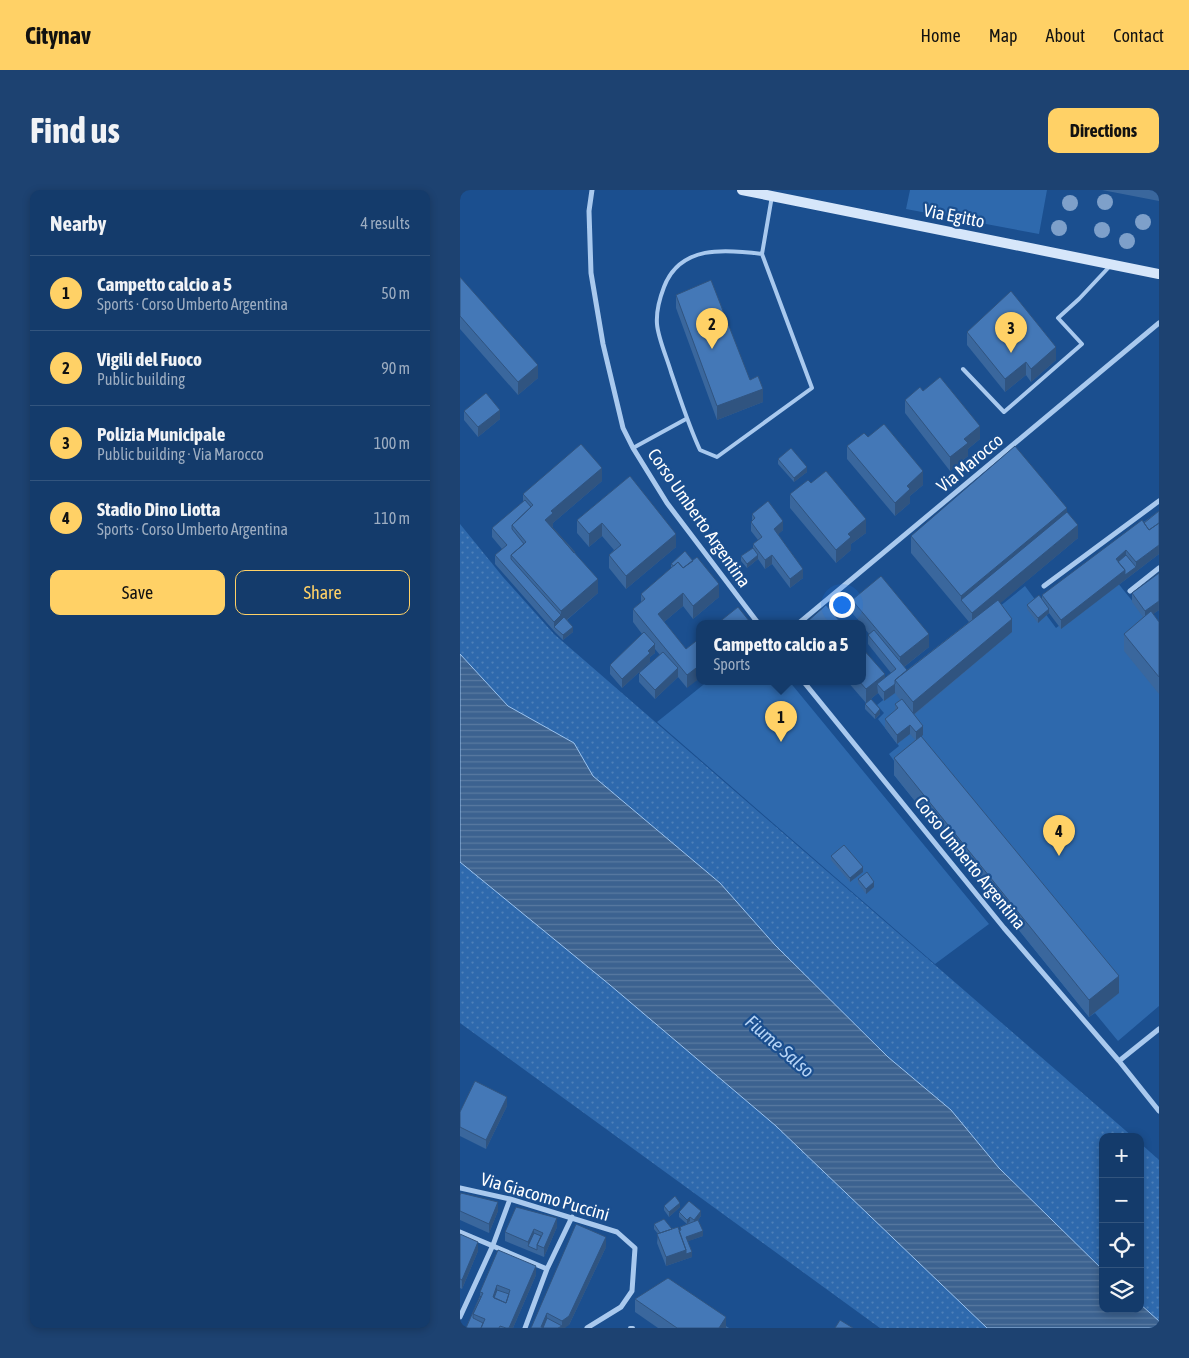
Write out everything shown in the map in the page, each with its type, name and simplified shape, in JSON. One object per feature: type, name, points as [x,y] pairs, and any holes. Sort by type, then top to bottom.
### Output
[{"type":"street","name":"Corso Umberto Argentina","points":[[592,190],[589,211],[593,282],[603,344],[623,428],[667,503],[756,620]]},
{"type":"street","name":"Via Egitto","points":[[742,190],[1159,274]]},
{"type":"street","name":"Via Marocco","points":[[803,620],[1159,323]]},
{"type":"street","points":[[1044,586],[1159,501]]},
{"type":"street","points":[[1130,592],[1159,568]]},
{"type":"street","name":"Corso Umberto Argentina","points":[[806,685],[1004,928],[1119,1061],[1159,1111]]},
{"type":"street","points":[[1119,1061],[1159,1029]]},
{"type":"street","name":"Via Giacomo Puccini","points":[[460,1188],[510,1199],[617,1232],[635,1248],[632,1291],[621,1307],[587,1328]]},
{"type":"street","points":[[460,1318],[493,1245],[510,1199]]},
{"type":"street","points":[[525,1328],[547,1269],[572,1217]]},
{"type":"street","points":[[460,1232],[547,1269]]},
{"type":"street","points":[[460,1299],[467,1302]]},
{"type":"lane","points":[[762,254],[729,250],[697,255],[678,264],[667,278],[658,303],[657,326],[686,419],[700,450],[716,457],[812,388],[762,254],[772,196]]},
{"type":"lane","points":[[963,369],[1004,412],[1082,344],[1058,318],[1079,299],[1111,264]]},
{"type":"lane","points":[[633,448],[686,419]]},
{"type":"shaded area","points":[[910,190],[1047,190],[1039,234],[906,209]]},
{"type":"shaded area","points":[[460,524],[503,577],[554,634],[1128,1133],[1099,1133],[1099,1266],[999,1168],[951,1110],[888,1057],[775,945],[720,883],[593,776],[574,743],[508,706],[460,654]]},
{"type":"shaded area","points":[[1117,582],[1159,634],[1159,1006],[1118,1041],[1095,1013],[1089,1017],[894,775],[900,769],[889,754],[899,746],[878,719],[884,713],[877,705],[1025,586],[1056,628]]},
{"type":"shaded area","points":[[703,685],[792,685],[989,924],[935,964],[657,722]]},
{"type":"shaded area","points":[[460,862],[610,985],[776,1126],[987,1328],[880,1328],[460,1023]]},
{"type":"shaded area","points":[[1144,1147],[1159,1160],[1159,1321],[1144,1308]]},
{"type":"water","name":"Fiume Salso","points":[[460,654],[508,706],[574,743],[593,776],[720,883],[775,945],[888,1057],[951,1110],[999,1168],[1099,1266],[1099,1313],[1144,1313],[1144,1308],[1159,1321],[1159,1328],[987,1328],[776,1126],[610,985],[460,862]]},
{"type":"building","points":[[460,277],[538,365],[518,382],[460,316]]},
{"type":"building","points":[[711,280],[750,380],[758,376],[763,389],[717,406],[676,295]]},
{"type":"building","points":[[1011,291],[1056,347],[1031,369],[1026,362],[1005,379],[967,332]]},
{"type":"building","points":[[940,377],[980,426],[964,439],[968,443],[950,457],[905,400],[920,387],[923,391]]},
{"type":"building","points":[[486,393],[500,410],[478,427],[464,411]]},
{"type":"building","points":[[884,424],[923,471],[907,486],[910,489],[895,503],[847,446],[864,433],[868,437]]},
{"type":"building","points":[[581,444],[602,468],[551,511],[553,513],[545,520],[598,579],[561,611],[511,555],[526,542],[512,525],[533,505],[523,494]]},
{"type":"building","points":[[1015,446],[1067,508],[961,596],[911,536]]},
{"type":"building","points":[[791,448],[807,467],[794,478],[778,459]]},
{"type":"building","points":[[826,471],[866,519],[848,534],[851,537],[836,550],[790,494],[808,480],[811,483]]},
{"type":"building","points":[[630,476],[676,534],[626,576],[609,555],[621,545],[602,523],[589,534],[577,520]]},
{"type":"building","points":[[525,500],[531,507],[512,525],[512,529],[524,544],[511,555],[511,559],[561,615],[554,622],[495,555],[507,545],[492,528]]},
{"type":"building","points":[[768,501],[783,521],[774,529],[803,569],[790,579],[772,555],[765,560],[753,544],[762,537],[751,522],[755,518],[752,514]]},
{"type":"building","points":[[1159,511],[1159,523],[1149,530],[1144,523]]},
{"type":"building","points":[[1067,512],[1078,525],[972,613],[961,600]]},
{"type":"building","points":[[1142,520],[1149,530],[1159,523],[1159,545],[1136,562],[1126,550],[1116,559],[1125,570],[1061,620],[1042,595]]},
{"type":"building","points":[[552,527],[575,552],[574,553]]},
{"type":"building","points":[[753,548],[758,555],[747,564],[741,556]]},
{"type":"building","points":[[685,551],[693,561],[683,568],[678,562],[674,566],[671,564]]},
{"type":"building","points":[[1126,555],[1136,567],[1125,575],[1125,570],[1118,562]]},
{"type":"building","points":[[697,557],[719,584],[693,606],[683,593],[658,614],[686,649],[696,641],[696,668],[687,675],[633,609],[645,599],[641,594],[678,562],[683,568]]},
{"type":"building","points":[[1159,573],[1159,601],[1145,611],[1132,593]]},
{"type":"building","points":[[881,576],[929,634],[900,657],[852,600]]},
{"type":"building","points":[[1039,595],[1049,609],[1038,618],[1027,605]]},
{"type":"building","points":[[998,600],[1012,619],[913,702],[895,680]]},
{"type":"building","points":[[826,605],[838,620],[809,620]]},
{"type":"building","points":[[738,607],[748,620],[722,620]]},
{"type":"building","points":[[1151,611],[1159,622],[1159,677],[1124,634]]},
{"type":"building","points":[[564,617],[573,627],[563,635],[554,627]]},
{"type":"building","points":[[874,630],[907,670],[895,680],[895,684],[884,692],[877,684],[896,669],[868,635]]},
{"type":"building","points":[[644,632],[655,644],[648,651],[650,653],[622,679],[610,665]]},
{"type":"building","points":[[663,652],[678,668],[655,690],[639,673]]},
{"type":"building","points":[[866,653],[885,674],[866,689],[862,685],[866,685]]},
{"type":"building","points":[[871,699],[880,709],[875,715],[865,704]]},
{"type":"building","points":[[902,699],[923,726],[916,732],[910,725],[897,735],[885,719],[898,708],[895,704]]},
{"type":"building","points":[[921,736],[1119,976],[1089,1000],[894,758]]},
{"type":"building","points":[[844,845],[863,867],[850,878],[831,856]]},
{"type":"building","points":[[867,872],[874,882],[866,889],[858,879]]},
{"type":"building","points":[[475,1081],[507,1097],[486,1140],[460,1127],[460,1112]]},
{"type":"building","points":[[461,1193],[498,1202],[489,1224],[460,1211]]},
{"type":"building","points":[[675,1196],[680,1203],[669,1212],[664,1206]]},
{"type":"building","points":[[689,1201],[701,1211],[694,1220],[690,1217],[687,1220],[679,1212]]},
{"type":"building","points":[[516,1207],[557,1218],[544,1248],[537,1245],[543,1233],[534,1229],[528,1242],[505,1232]]},
{"type":"building","points":[[664,1219],[672,1229],[660,1233],[654,1224]]},
{"type":"building","points":[[698,1220],[703,1231],[686,1237],[692,1252],[686,1254],[679,1231],[681,1230],[680,1227]]},
{"type":"building","points":[[576,1224],[606,1237],[569,1316],[562,1321],[547,1313],[541,1327],[544,1328],[531,1328]]},
{"type":"building","points":[[678,1227],[686,1250],[666,1257],[657,1234]]},
{"type":"building","points":[[534,1233],[541,1236],[537,1250],[528,1246]]},
{"type":"building","points":[[460,1234],[478,1242],[462,1280],[460,1279]]},
{"type":"building","points":[[498,1250],[536,1266],[509,1328],[500,1326],[499,1328],[481,1328],[485,1319],[473,1314],[483,1293],[480,1292]],"holes":[[[497,1285],[510,1290],[506,1303],[493,1297]]]},
{"type":"building","points":[[668,1278],[726,1317],[719,1328],[677,1328],[635,1299]]},
{"type":"building","points":[[497,1290],[509,1294],[506,1303],[494,1298]]},
{"type":"building","points":[[480,1296],[473,1318],[483,1323],[481,1328],[466,1328]]},
{"type":"building","points":[[547,1318],[562,1326],[558,1328],[543,1328]]},
{"type":"building","points":[[840,1320],[853,1328],[835,1328]]},
{"type":"place","name":"Vigili del Fuoco","points":[[712,349]]},
{"type":"place","name":"Polizia Municipale","points":[[1011,353]]},
{"type":"place","name":"Campetto calcio a 5","points":[[781,742]]},
{"type":"place","name":"Stadio Dino Liotta","points":[[1059,856]]}]
